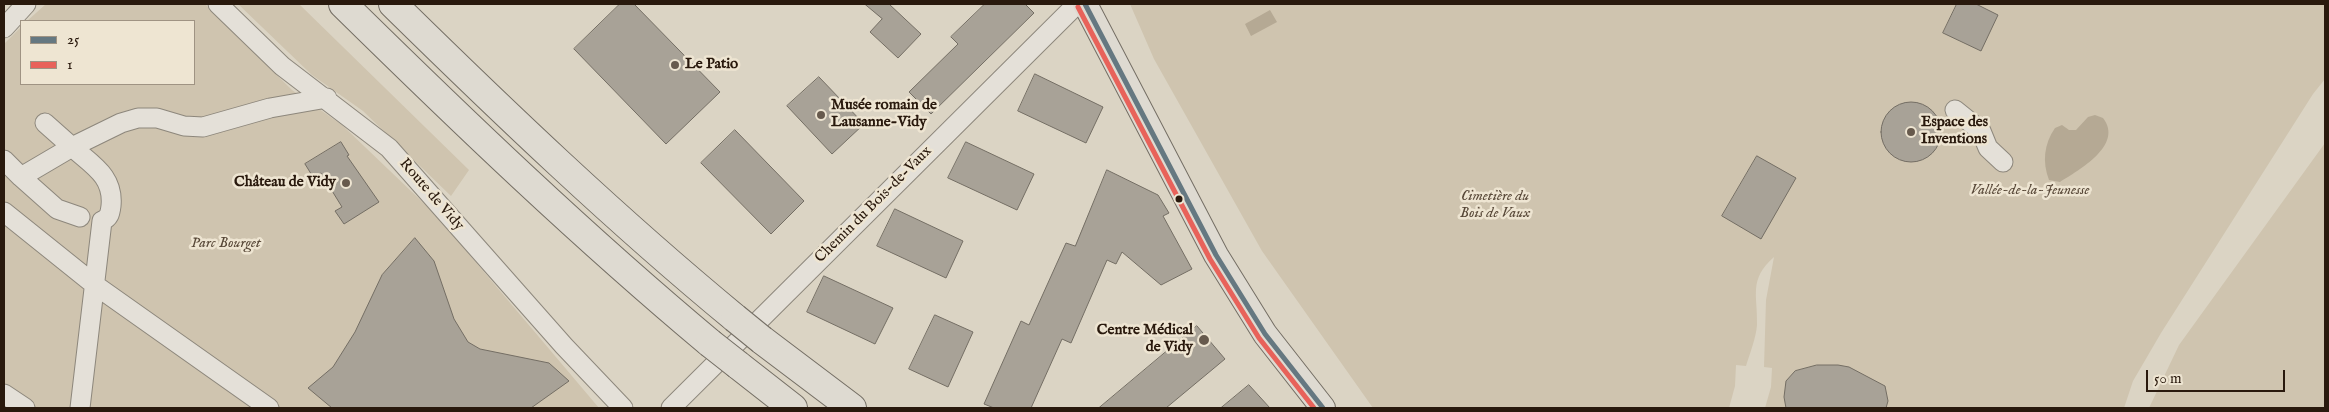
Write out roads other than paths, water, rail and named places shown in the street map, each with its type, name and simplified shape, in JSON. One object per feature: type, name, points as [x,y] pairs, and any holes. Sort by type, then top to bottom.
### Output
[{"type":"highway","points":[[343,4],[458,117],[583,234],[710,343],[793,408]]},
{"type":"highway","points":[[393,4],[567,172],[635,234],[734,318],[852,408]]},
{"type":"main road","points":[[1085,4],[1216,256],[1265,334],[1323,408]]},
{"type":"street","points":[[6,20],[26,4]]},
{"type":"street","name":"Route de Vidy","points":[[218,4],[282,66],[327,98],[390,148],[564,346],[623,408]]},
{"type":"street","name":"Chemin du Bois-de-Vaux","points":[[671,408],[1077,4]]},
{"type":"street","points":[[21,177],[121,123],[138,118],[157,118],[184,126],[203,127],[270,108],[327,98]]},
{"type":"street","points":[[1955,110],[1981,131],[1988,148],[2003,162]]},
{"type":"street","points":[[4,160],[57,208],[89,219],[108,218],[110,214],[110,186],[108,180],[45,123]]},
{"type":"street","points":[[4,212],[94,285],[268,408]]},
{"type":"street","points":[[80,408],[94,285],[89,219]]},
{"type":"street","points":[[4,394],[25,408]]},
{"type":"place","name":"Le Patio","points":[[675,65]]},
{"type":"place","name":"Musée romain de Lausanne-Vidy","points":[[821,115]]},
{"type":"place","name":"Espace des Inventions","points":[[1911,132]]},
{"type":"place","name":"Château de Vidy","points":[[346,183]]},
{"type":"place","name":"Centre Médical de Vidy","points":[[1204,340]]},
{"type":"park label","name":"Vallée-de-la-Jeunesse","points":[[2030,191]]},
{"type":"park label","name":"Cimetière du Bois de Vaux","points":[[1495,206]]},
{"type":"park label","name":"Parc Bourget","points":[[226,244]]}]
